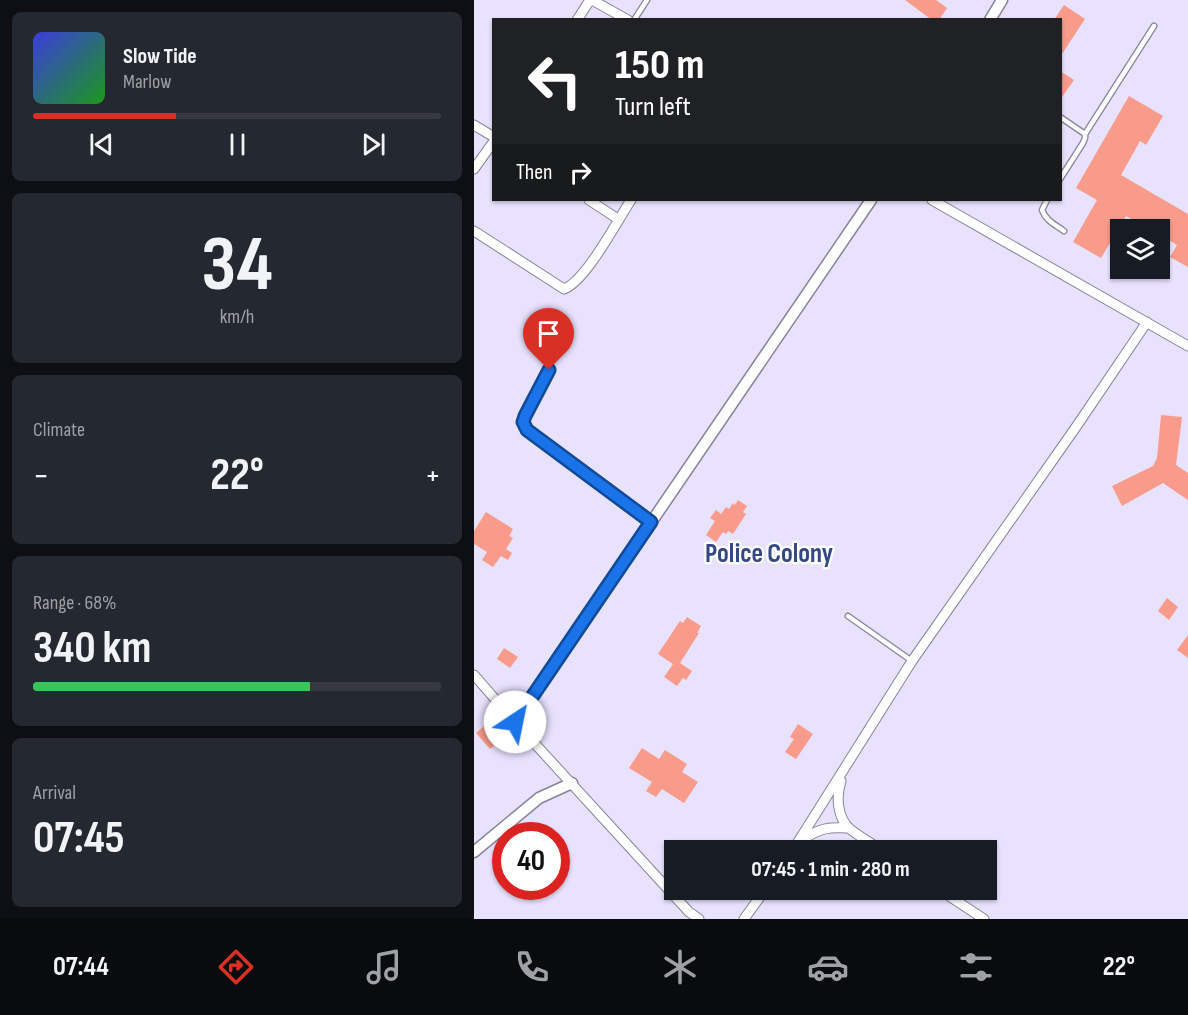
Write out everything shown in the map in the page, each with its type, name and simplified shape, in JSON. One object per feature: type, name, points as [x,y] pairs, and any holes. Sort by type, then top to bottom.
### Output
[{"type":"street","points":[[578,18],[591,0],[624,18]]},
{"type":"street","points":[[991,18],[1002,0]]},
{"type":"street","points":[[474,125],[492,138]]},
{"type":"street","points":[[474,169],[492,142]]},
{"type":"street","points":[[591,201],[618,219]]},
{"type":"street","points":[[474,231],[564,288],[573,285],[588,269],[630,201]]},
{"type":"street","points":[[515,722],[870,201]]},
{"type":"street","points":[[934,201],[1188,346]]},
{"type":"street","points":[[801,840],[912,661],[1147,322]]},
{"type":"street","points":[[475,678],[689,912],[699,919]]},
{"type":"street","points":[[844,769],[838,790],[838,800],[839,810],[848,828]]},
{"type":"street","points":[[474,852],[538,798],[572,783]]},
{"type":"street","points":[[801,840],[818,830],[834,827],[848,828],[867,840]]},
{"type":"street","points":[[744,919],[758,900]]},
{"type":"street","points":[[955,900],[984,919]]},
{"type":"lane","points":[[635,18],[647,0]]},
{"type":"lane","points":[[1062,176],[1083,144],[1084,134],[1154,26]]},
{"type":"lane","points":[[1062,118],[1084,134]]},
{"type":"lane","points":[[1046,201],[1042,210],[1044,215],[1064,231]]},
{"type":"lane","points":[[549,370],[525,416],[523,422],[527,430],[651,522]]},
{"type":"lane","points":[[848,616],[912,661]]},
{"type":"building","points":[[905,0],[936,0],[947,8],[940,18],[929,18]]},
{"type":"building","points":[[1064,5],[1085,19],[1062,54],[1062,18],[1055,18]]},
{"type":"building","points":[[1062,72],[1074,80],[1062,97]]},
{"type":"building","points":[[1129,96],[1163,116],[1146,145],[1140,141],[1121,175],[1188,214],[1188,267],[1170,257],[1177,245],[1170,241],[1170,219],[1131,219],[1126,216],[1124,219],[1110,219],[1110,243],[1101,258],[1073,242],[1097,200],[1076,188]]},
{"type":"building","points":[[1161,415],[1182,417],[1176,465],[1188,473],[1188,500],[1163,483],[1122,506],[1112,486],[1153,466],[1157,458]]},
{"type":"building","points":[[738,500],[747,506],[743,512],[746,514],[733,534],[728,531],[726,534],[723,532],[716,542],[706,535],[715,521],[710,518],[716,510],[721,514],[726,507],[729,509]]},
{"type":"building","points":[[486,512],[513,529],[509,536],[513,538],[506,549],[512,553],[508,560],[501,556],[493,567],[482,560],[487,552],[474,544],[474,531]]},
{"type":"building","points":[[1167,598],[1178,607],[1169,620],[1158,611]]},
{"type":"building","points":[[687,617],[701,626],[680,663],[692,671],[686,680],[683,678],[677,686],[664,677],[673,664],[658,654],[680,621],[683,623]]},
{"type":"building","points":[[1188,635],[1188,658],[1177,650]]},
{"type":"building","points":[[504,648],[518,657],[510,668],[497,659]]},
{"type":"building","points":[[798,724],[813,734],[796,759],[785,752],[794,739],[790,737]]},
{"type":"building","points":[[484,726],[499,742],[490,749],[476,733]]},
{"type":"building","points":[[642,748],[659,759],[665,750],[687,764],[682,772],[698,782],[684,803],[662,789],[656,797],[646,791],[652,782],[629,768]]},
{"type":"district","name":"Police Colony","points":[[769,554]]},
{"type":"route","points":[[515,722],[651,522],[527,430],[523,422],[525,416],[549,370]]}]
